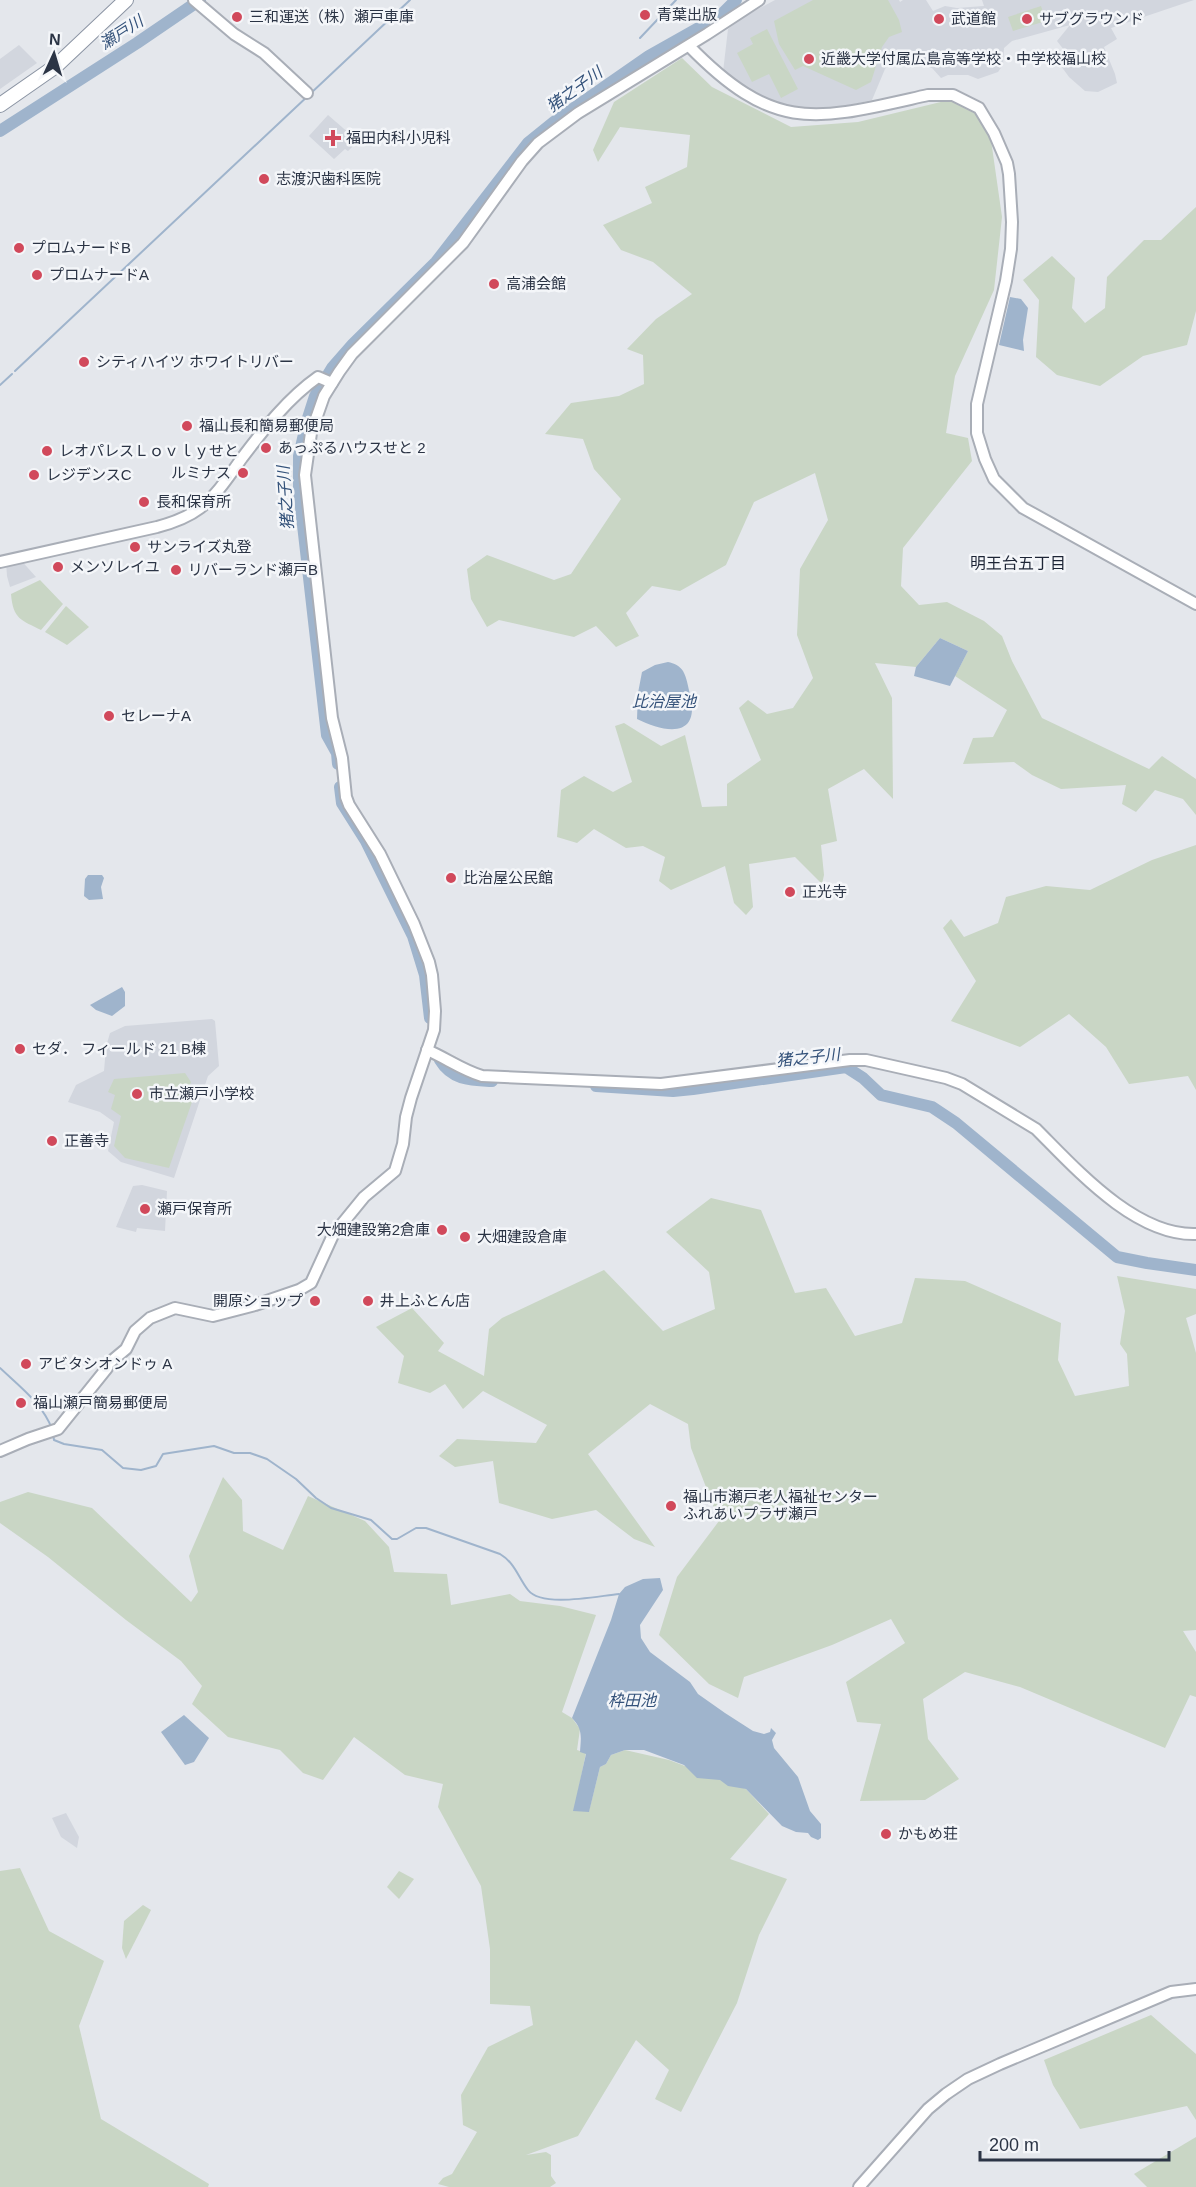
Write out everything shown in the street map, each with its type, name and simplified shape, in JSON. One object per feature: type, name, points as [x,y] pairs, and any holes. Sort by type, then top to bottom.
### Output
[{"type":"highway","points":[[0,97],[51,61],[78,38],[115,0]]},
{"type":"highway","points":[[0,105],[56,66],[126,0]]},
{"type":"street","points":[[194,0],[209,15],[264,53],[307,93]]},
{"type":"street","points":[[0,1451],[28,1438],[53,1431],[74,1411],[108,1364],[126,1349],[135,1331],[150,1318],[175,1308],[213,1316],[255,1305],[311,1284],[333,1235],[364,1197],[395,1171],[403,1144],[411,1098],[434,1030],[432,975],[414,924],[380,854],[346,797],[342,758],[332,718],[305,475],[313,426],[328,380],[455,252],[522,161],[538,143],[587,108],[759,0]]},
{"type":"street","points":[[689,46],[739,90],[782,111],[812,116],[835,114],[942,94],[959,98],[979,108],[994,133],[1007,163],[1012,222],[1006,281],[977,404],[977,433],[985,459],[994,479],[1023,508],[1196,604]]},
{"type":"street","points":[[0,562],[157,527],[176,522],[198,510],[214,495],[290,400],[303,388],[328,380]]},
{"type":"street","points":[[427,1050],[465,1071],[482,1076],[661,1084],[849,1060],[866,1060],[937,1076],[962,1084],[1025,1121],[1099,1191],[1113,1201],[1164,1230],[1196,1234]]},
{"type":"street","points":[[859,2187],[928,2109],[968,2079],[1171,1992],[1196,1989]]},
{"type":"shaded area","name":"近畿大学付属広島高等学校・中学校福山校","points":[[775,0],[899,0],[900,2],[926,0],[933,11],[945,6],[957,8],[984,6],[982,0],[1194,0],[1111,28],[1117,39],[1104,47],[1117,83],[1098,92],[1085,91],[1069,77],[1061,66],[1064,50],[1057,41],[1070,25],[1012,41],[1004,48],[1003,65],[998,72],[978,79],[968,75],[948,75],[941,78],[932,68],[913,63],[900,50],[885,69],[872,100],[833,109],[810,110],[795,109],[755,96],[723,72],[728,29],[741,18]]},
{"type":"shaded area","points":[[19,45],[37,63],[0,89],[0,59]]},
{"type":"shaded area","name":"福田内科小児科","points":[[328,115],[358,141],[348,151],[345,149],[334,159],[309,136]]},
{"type":"shaded area","points":[[19,558],[36,577],[10,587],[6,562]]},
{"type":"shaded area","name":"市立瀬戸小学校","points":[[212,1019],[215,1021],[219,1066],[208,1076],[174,1178],[121,1162],[108,1151],[114,1122],[100,1112],[68,1102],[76,1085],[104,1071],[110,1033],[125,1026]]},
{"type":"shaded area","name":"瀬戸保育所","points":[[142,1185],[167,1191],[165,1231],[137,1228],[136,1232],[116,1227],[133,1186]]},
{"type":"shaded area","points":[[66,1813],[79,1837],[77,1848],[61,1837],[52,1818]]},
{"type":"green space","points":[[813,0],[888,0],[899,20],[902,32],[889,37],[882,47],[871,82],[856,90],[803,66],[795,70],[779,44],[774,21]]},
{"type":"green space","name":"サブグラウンド","points":[[1041,6],[1046,21],[1013,31],[1008,17]]},
{"type":"green space","points":[[767,29],[798,89],[781,98],[769,74],[752,82],[737,53],[753,44],[750,38]]},
{"type":"green space","points":[[682,58],[712,87],[791,127],[858,122],[949,100],[976,114],[991,140],[1002,217],[994,290],[955,376],[946,433],[968,438],[972,461],[903,548],[901,586],[919,605],[947,602],[984,621],[1002,636],[1012,661],[1042,718],[1149,769],[1162,756],[1196,779],[1196,815],[1183,799],[1155,790],[1136,812],[1122,804],[1126,785],[1061,789],[1032,775],[1014,762],[963,764],[973,738],[993,737],[1007,710],[955,676],[968,651],[940,638],[916,667],[875,663],[892,698],[893,799],[864,769],[828,789],[837,841],[821,845],[824,875],[822,884],[795,857],[749,864],[753,907],[746,915],[734,903],[725,866],[671,890],[659,881],[665,857],[643,846],[626,848],[594,829],[577,843],[557,837],[561,790],[584,776],[613,792],[632,782],[615,726],[624,723],[661,746],[685,735],[702,807],[727,806],[727,784],[761,760],[739,708],[748,700],[767,714],[793,708],[813,678],[797,635],[800,569],[828,520],[815,473],[754,502],[726,565],[680,591],[652,586],[626,613],[639,636],[616,647],[596,626],[574,637],[499,620],[487,627],[471,599],[467,569],[487,555],[554,580],[571,574],[621,499],[594,469],[583,439],[545,434],[571,403],[619,396],[644,384],[643,355],[627,349],[656,319],[692,294],[653,262],[621,250],[603,225],[652,203],[645,187],[687,167],[690,135],[620,127],[598,162],[593,150],[614,102]]},
{"type":"green space","points":[[1196,207],[1196,311],[1187,345],[1143,356],[1100,386],[1057,375],[1036,357],[1039,300],[1023,280],[1052,256],[1075,278],[1072,308],[1085,323],[1105,308],[1107,277],[1144,240],[1161,240]]},
{"type":"green space","points":[[40,580],[63,604],[41,630],[19,618],[14,609],[11,594]]},
{"type":"green space","points":[[66,606],[89,627],[67,645],[45,632]]},
{"type":"green space","points":[[1196,845],[1196,1090],[1188,1076],[1129,1084],[1106,1047],[1069,1014],[1020,1047],[951,1021],[976,981],[943,928],[951,919],[964,937],[998,923],[1006,897],[1046,886],[1090,890],[1152,860]]},
{"type":"green space","points":[[185,1073],[191,1082],[186,1098],[192,1102],[169,1168],[125,1158],[114,1146],[121,1116],[111,1109],[115,1095],[108,1092],[114,1079]]},
{"type":"green space","points":[[711,1198],[761,1210],[795,1293],[826,1288],[855,1336],[902,1323],[915,1278],[965,1281],[1061,1323],[1058,1360],[1075,1396],[1129,1386],[1127,1354],[1120,1344],[1125,1311],[1117,1276],[1196,1289],[1196,1314],[1186,1318],[1196,1353],[1196,1630],[1183,1631],[1196,1652],[1196,1697],[1190,1695],[1165,1748],[1020,1687],[965,1672],[923,1699],[928,1739],[959,1779],[925,1800],[860,1801],[881,1724],[857,1722],[846,1682],[905,1643],[891,1619],[832,1645],[744,1677],[738,1698],[709,1684],[659,1635],[677,1577],[719,1521],[691,1448],[688,1424],[650,1404],[588,1454],[655,1547],[634,1539],[596,1510],[552,1519],[499,1503],[493,1461],[455,1467],[439,1456],[457,1439],[536,1443],[547,1425],[483,1391],[463,1409],[445,1384],[430,1393],[398,1383],[404,1356],[376,1327],[412,1308],[444,1343],[438,1351],[484,1376],[489,1329],[502,1318],[604,1270],[663,1331],[715,1309],[709,1272],[666,1232]]},
{"type":"green space","points":[[223,1477],[242,1500],[243,1531],[283,1550],[308,1496],[365,1521],[389,1547],[394,1572],[447,1574],[451,1605],[510,1594],[520,1601],[560,1606],[596,1615],[562,1712],[572,1718],[580,1729],[577,1750],[586,1753],[574,1811],[589,1811],[600,1767],[606,1764],[611,1755],[625,1750],[669,1760],[746,1789],[769,1814],[730,1859],[787,1879],[759,1935],[737,2003],[681,2112],[655,2099],[669,2070],[636,2040],[578,2136],[526,2155],[546,2152],[551,2155],[551,2176],[556,2183],[550,2187],[449,2187],[438,2184],[443,2178],[452,2174],[477,2132],[463,2125],[461,2095],[488,2047],[533,2025],[530,2006],[490,2004],[490,1949],[481,1886],[438,1807],[443,1784],[405,1775],[354,1737],[323,1780],[303,1773],[280,1750],[228,1737],[192,1704],[202,1686],[181,1661],[48,1557],[0,1523],[0,1502],[28,1492],[92,1508],[191,1602],[198,1592],[189,1556]]},
{"type":"green space","points":[[20,1868],[49,1931],[104,1961],[79,2026],[101,2119],[209,2184],[208,2187],[0,2187],[0,1871]]},
{"type":"green space","points":[[399,1871],[414,1879],[399,1899],[387,1887]]},
{"type":"green space","points":[[143,1905],[151,1910],[126,1959],[122,1948],[124,1921]]},
{"type":"green space","points":[[1151,2015],[1196,2054],[1196,2120],[1187,2106],[1080,2129],[1053,2085],[1044,2060]]},
{"type":"green space","points":[[1196,2137],[1196,2187],[1147,2187],[1134,2174]]},
{"type":"water","points":[[1010,297],[1021,299],[1028,308],[1023,340],[1024,351],[999,345]]},
{"type":"water","points":[[940,638],[968,651],[950,686],[914,676],[916,667]]},
{"type":"water","name":"比治屋池","points":[[668,662],[677,665],[683,671],[690,694],[692,709],[690,719],[678,729],[659,727],[637,719],[642,672],[655,665]]},
{"type":"water","points":[[88,875],[102,875],[104,878],[101,887],[103,899],[89,900],[84,896],[85,879]]},
{"type":"water","points":[[122,987],[125,992],[125,1006],[112,1016],[90,1005]]},
{"type":"water","name":"枠田池","points":[[660,1578],[663,1590],[640,1625],[641,1638],[650,1652],[690,1682],[698,1694],[725,1713],[753,1731],[764,1734],[770,1732],[771,1728],[776,1733],[772,1740],[774,1748],[798,1777],[810,1811],[821,1824],[821,1838],[818,1840],[808,1833],[796,1832],[782,1826],[746,1789],[728,1786],[720,1780],[697,1778],[684,1765],[644,1750],[625,1750],[611,1755],[606,1764],[600,1767],[589,1812],[573,1811],[586,1754],[580,1752],[580,1730],[572,1718],[619,1594],[625,1587],[643,1579]]},
{"type":"water","points":[[184,1715],[209,1738],[194,1762],[185,1765],[161,1732]]},
{"type":"waterway","name":"瀬戸川","points":[[0,131],[200,0]]},
{"type":"waterway","points":[[15,371],[410,0]]},
{"type":"waterway","points":[[640,38],[676,0]]},
{"type":"waterway","name":"猪之子川","points":[[338,764],[337,753],[327,735],[299,490],[299,456],[315,396],[332,368],[353,344],[436,262],[528,143],[554,122],[649,56],[720,16],[736,0]]},
{"type":"waterway","points":[[0,385],[12,374]]},
{"type":"waterway","name":"猪之子川","points":[[340,787],[342,803],[366,841],[413,936],[425,975],[430,1018]]},
{"type":"waterway","name":"猪之子川","points":[[440,1060],[450,1072],[462,1078],[492,1081]]},
{"type":"waterway","name":"猪之子川","points":[[596,1086],[673,1091],[846,1067],[863,1078],[881,1095],[932,1107],[956,1123],[1117,1257],[1196,1270]]},
{"type":"waterway","points":[[0,1368],[37,1403],[52,1429]]},
{"type":"waterway","points":[[53,1434],[54,1440],[64,1444],[102,1450],[123,1468],[141,1470],[156,1466],[163,1454],[214,1446],[234,1453],[250,1453],[267,1459],[331,1508],[371,1520],[392,1539],[397,1539],[416,1528],[426,1528],[500,1554],[516,1570],[528,1590],[535,1595],[557,1600],[570,1600],[619,1594]]},
{"type":"place","name":"青葉出版","points":[[645,15]]},
{"type":"place","name":"三和運送（株）瀬戸車庫","points":[[237,17]]},
{"type":"place","name":"武道館","points":[[939,19]]},
{"type":"place","name":"サブグラウンド","points":[[1027,19]]},
{"type":"place","name":"近畿大学付属広島高等学校・中学校福山校","points":[[809,59]]},
{"type":"place","name":"福田内科小児科","points":[[333,138]]},
{"type":"place","name":"志渡沢歯科医院","points":[[264,179]]},
{"type":"place","name":"プロムナードB","points":[[19,248]]},
{"type":"place","name":"プロムナードA","points":[[37,275]]},
{"type":"place","name":"高浦会館","points":[[494,284]]},
{"type":"place","name":"シティハイツ ホワイトリバー","points":[[84,362]]},
{"type":"place","name":"福山長和簡易郵便局","points":[[187,426]]},
{"type":"place","name":"あっぷるハウスせと 2","points":[[266,448]]},
{"type":"place","name":"レオパレスＬｏｖｌｙせと","points":[[47,451]]},
{"type":"place","name":"ルミナス","points":[[243,473]]},
{"type":"place","name":"レジデンスC","points":[[34,475]]},
{"type":"place","name":"長和保育所","points":[[144,502]]},
{"type":"place","name":"サンライズ丸登","points":[[135,547]]},
{"type":"place","name":"メンソレイユ","points":[[58,567]]},
{"type":"place","name":"リバーランド瀬戸B","points":[[176,570]]},
{"type":"place","name":"セレーナA","points":[[109,716]]},
{"type":"place","name":"比治屋公民館","points":[[451,878]]},
{"type":"place","name":"正光寺","points":[[790,892]]},
{"type":"place","name":"セダ． フィールド 21 B棟","points":[[20,1049]]},
{"type":"place","name":"市立瀬戸小学校","points":[[137,1094]]},
{"type":"place","name":"正善寺","points":[[52,1141]]},
{"type":"place","name":"瀬戸保育所","points":[[145,1209]]},
{"type":"place","name":"大畑建設第2倉庫","points":[[442,1230]]},
{"type":"place","name":"大畑建設倉庫","points":[[465,1237]]},
{"type":"place","name":"開原ショップ","points":[[315,1301]]},
{"type":"place","name":"井上ふとん店","points":[[368,1301]]},
{"type":"place","name":"アビタシオンドゥ A","points":[[26,1364]]},
{"type":"place","name":"福山瀬戸簡易郵便局","points":[[21,1403]]},
{"type":"place","name":"福山市瀬戸老人福祉センター ふれあいプラザ瀬戸","points":[[671,1506]]},
{"type":"place","name":"かもめ荘","points":[[886,1834]]},
{"type":"district","name":"明王台五丁目","points":[[1018,563]]}]
